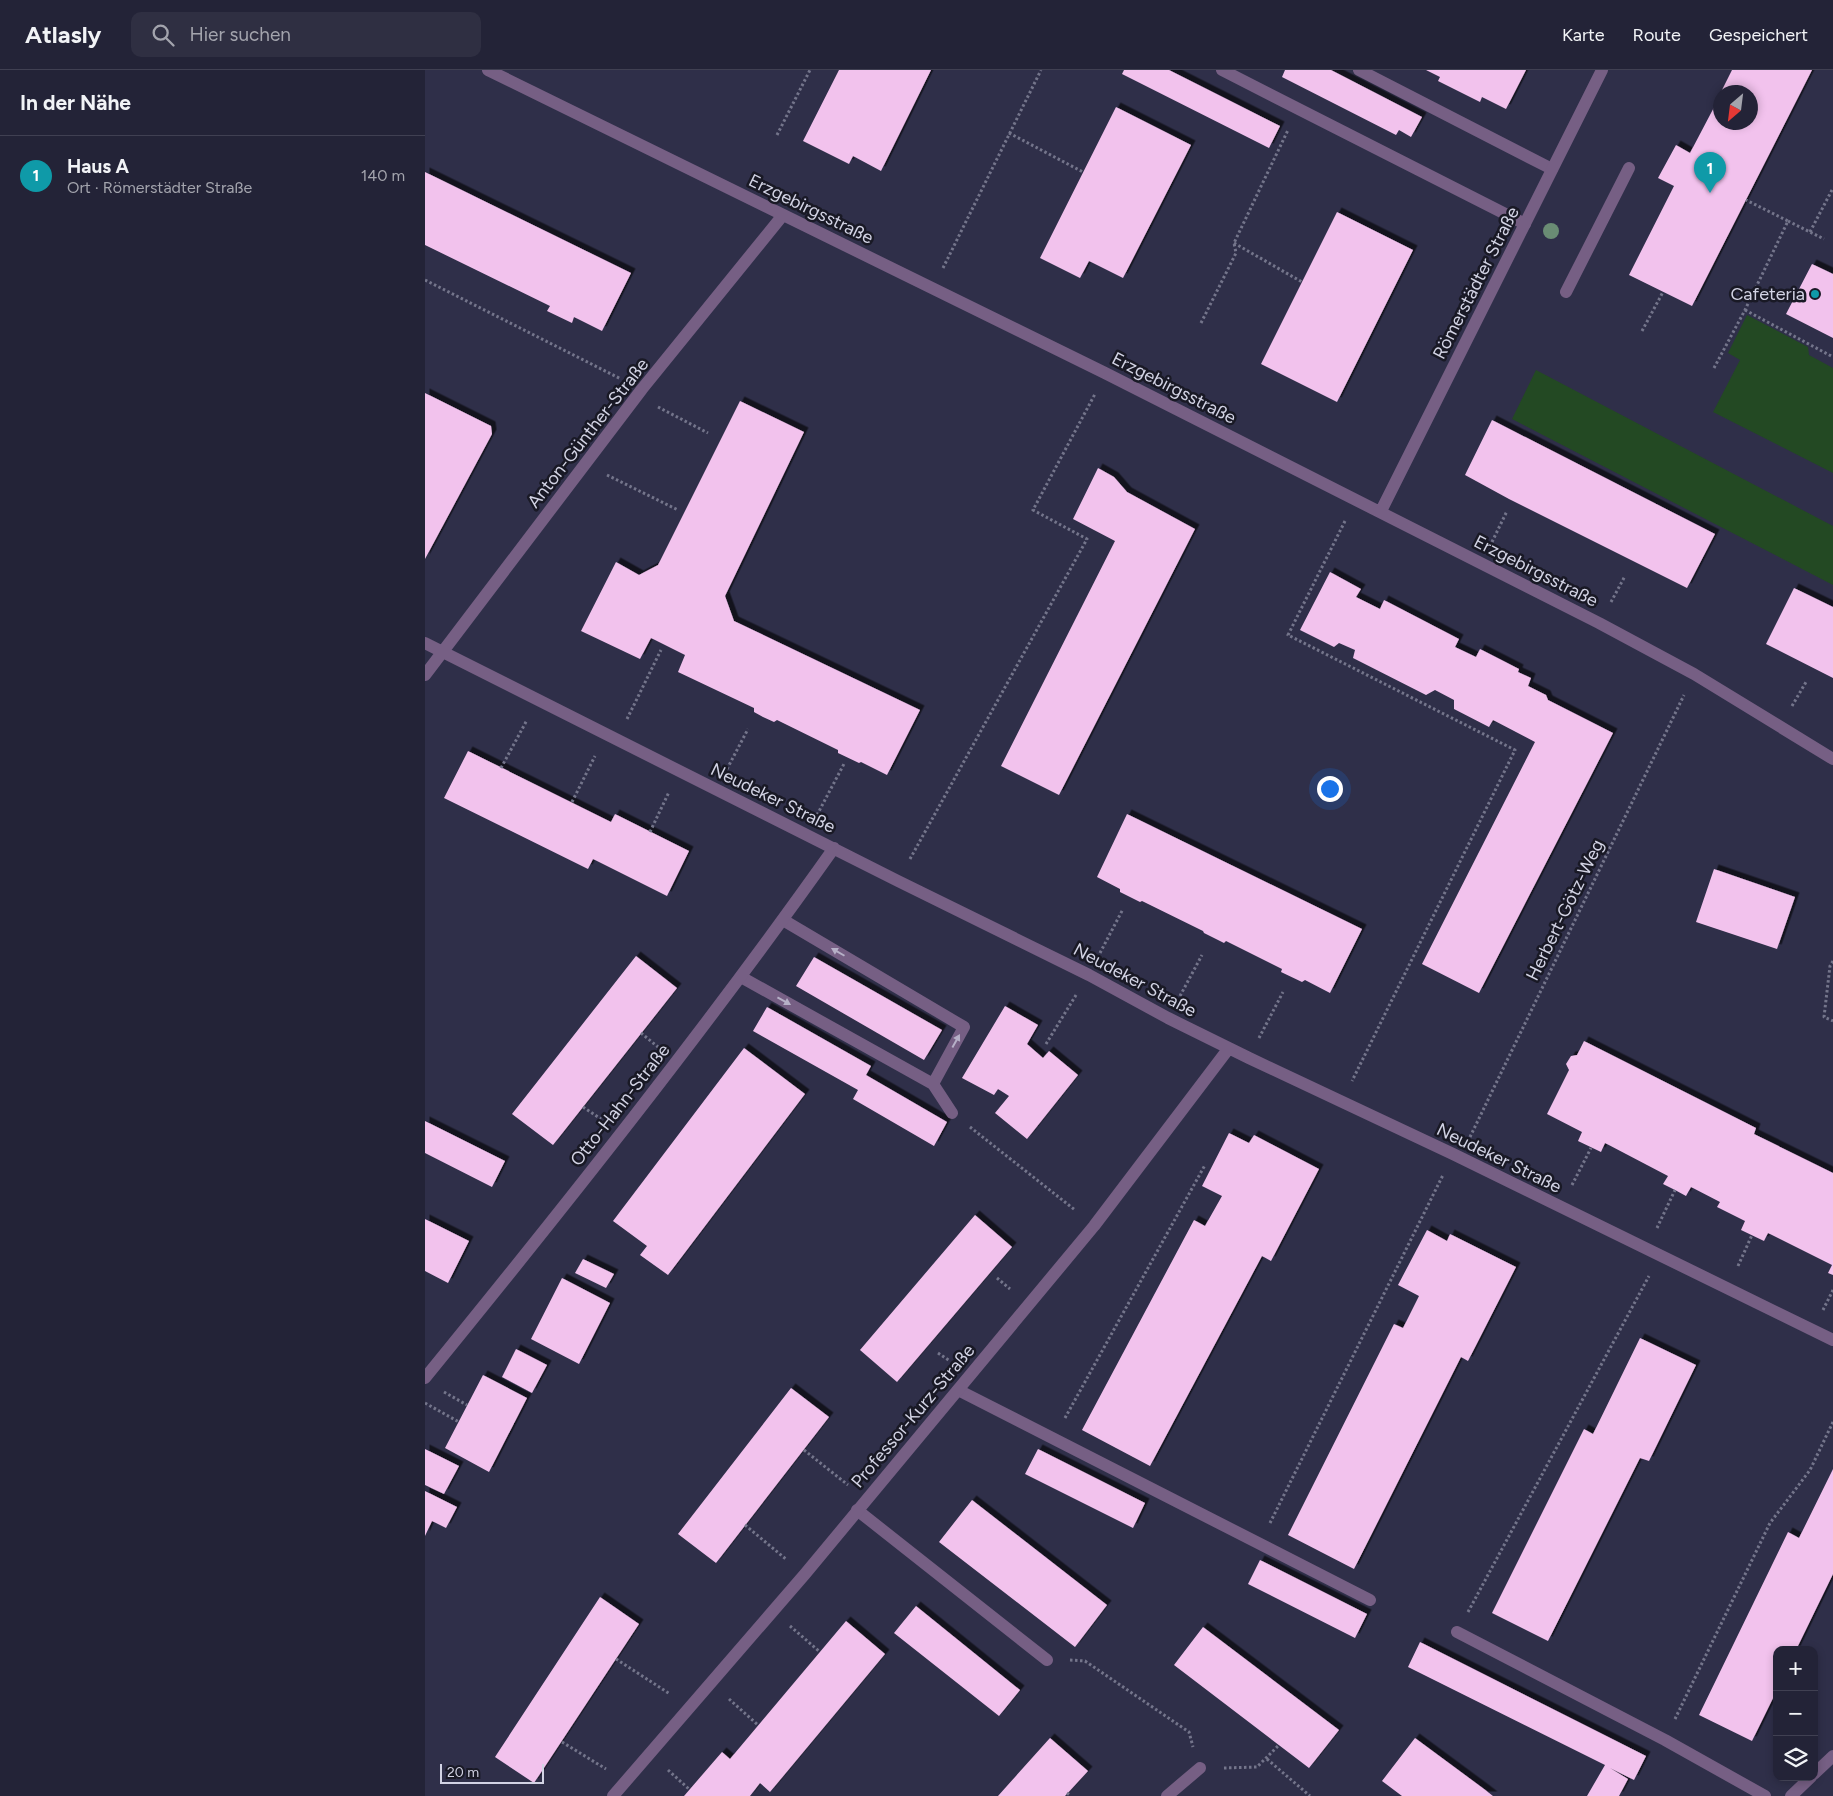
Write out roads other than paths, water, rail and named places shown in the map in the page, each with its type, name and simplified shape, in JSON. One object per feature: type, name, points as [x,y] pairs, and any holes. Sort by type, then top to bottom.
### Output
[{"type":"street","name":"Erzgebirgsstraße","points":[[488,70],[1105,373],[1481,562],[1694,674],[1833,759]]},
{"type":"street","points":[[1222,70],[1525,224]]},
{"type":"street","points":[[1359,70],[1552,170]]},
{"type":"street","name":"Römerstädter Straße","points":[[1381,511],[1603,70]]},
{"type":"street","points":[[1566,292],[1629,168]]},
{"type":"street","name":"Anton-Günther-Straße","points":[[425,675],[637,397],[783,215]]},
{"type":"street","name":"Neudeker Straße","points":[[425,643],[1089,975],[1168,1018],[1457,1156],[1833,1340]]},
{"type":"street","name":"Otto-Hahn-Straße","points":[[425,1378],[584,1180],[741,977],[833,848]]},
{"type":"street","points":[[783,920],[964,1027],[933,1084]]},
{"type":"street","points":[[741,977],[933,1084],[952,1112]]},
{"type":"street","name":"Professor-Kurz-Straße","points":[[613,1796],[805,1574],[1094,1226],[1229,1048]]},
{"type":"street","points":[[958,1390],[1370,1600]]},
{"type":"street","points":[[857,1510],[1047,1660]]},
{"type":"street","points":[[1457,1632],[1665,1740],[1765,1796]]},
{"type":"street","points":[[1818,1770],[1833,1756]]},
{"type":"street","points":[[1167,1796],[1200,1768]]},
{"type":"street","points":[[1791,1796],[1807,1781]]},
{"type":"place","name":"Haus A","points":[[1710,193]]},
{"type":"place","name":"Cafeteria","points":[[1815,294]]}]
